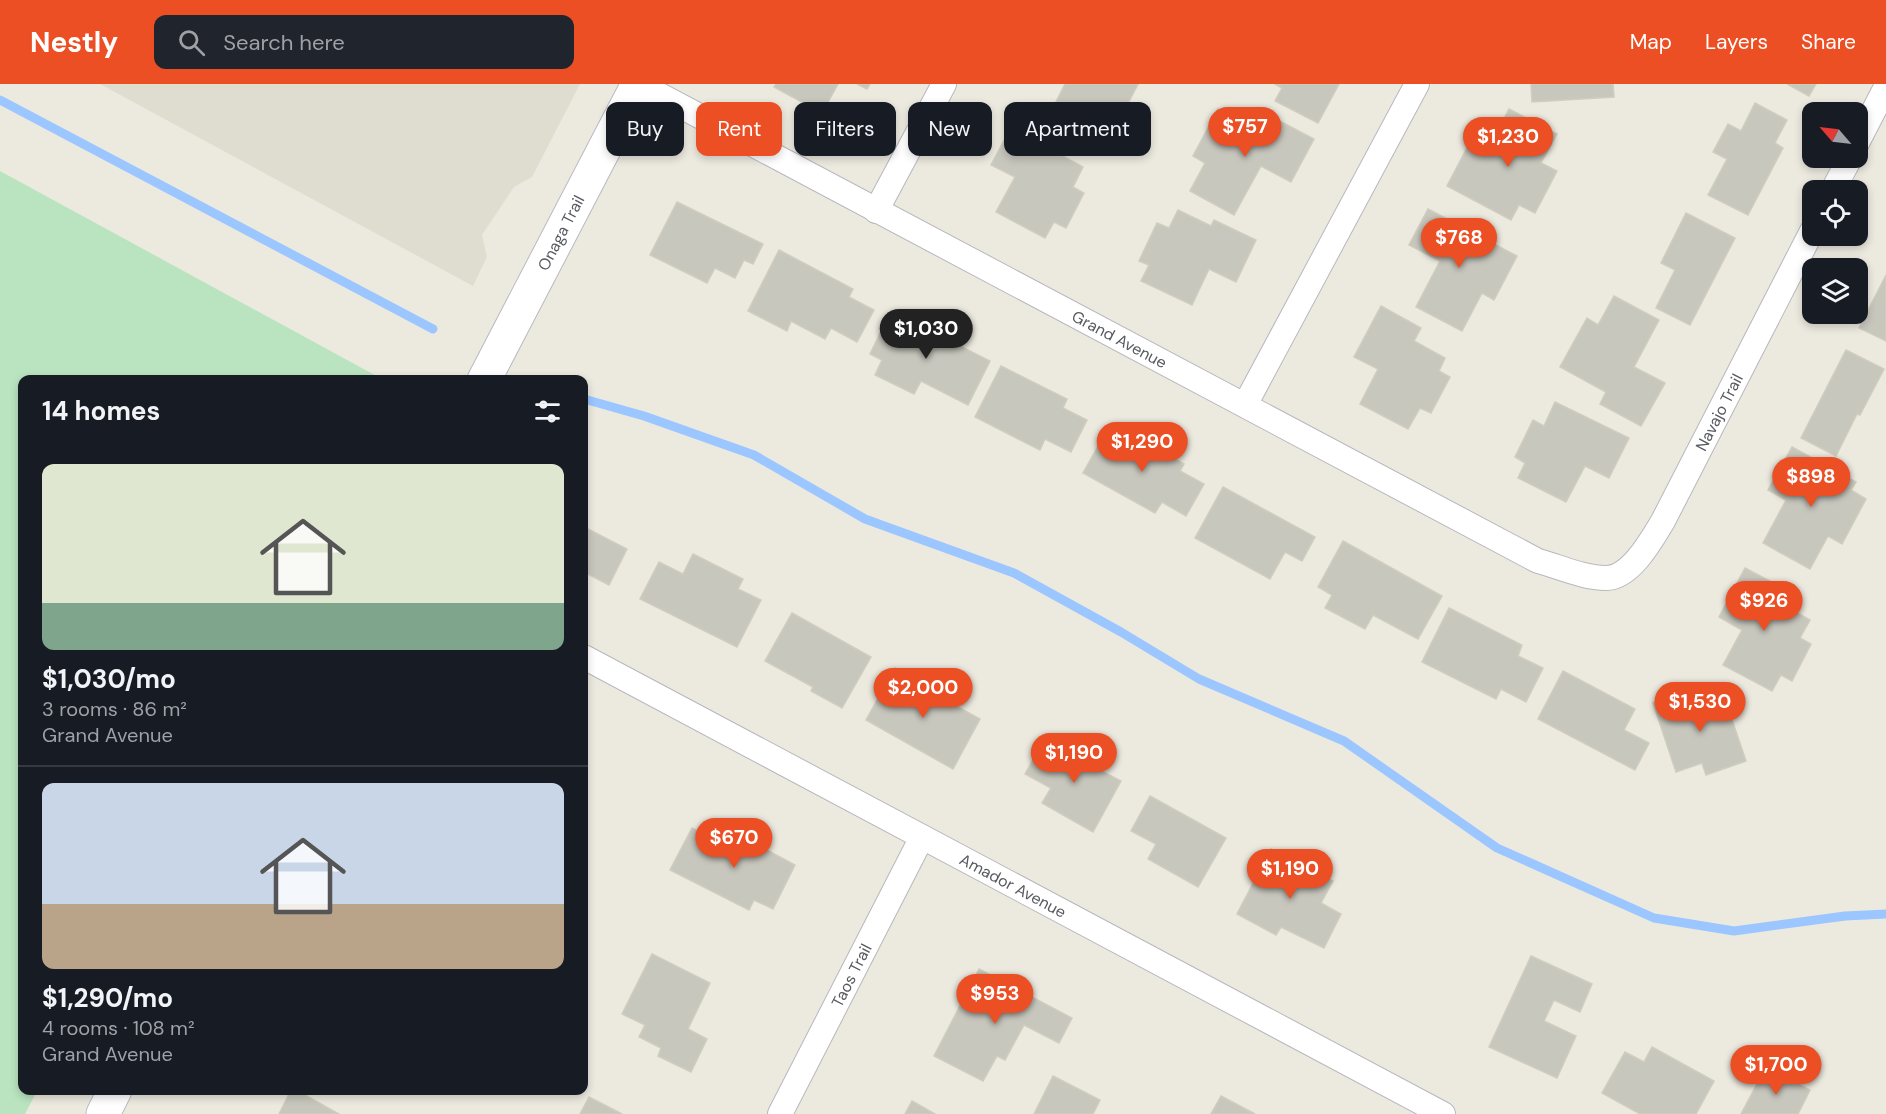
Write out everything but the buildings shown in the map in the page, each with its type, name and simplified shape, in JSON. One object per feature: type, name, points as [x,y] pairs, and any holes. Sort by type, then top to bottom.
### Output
[{"type":"street","name":"Grand Avenue","points":[[639,84],[1538,561],[1577,573],[1608,578]]},
{"type":"street","name":"Onaga Trail","points":[[487,375],[639,84]]},
{"type":"street","points":[[876,211],[945,84]]},
{"type":"street","points":[[1245,405],[1417,84]]},
{"type":"street","points":[[1868,122],[1886,87]]},
{"type":"street","name":"Navajo Trail","points":[[1608,578],[1630,567],[1642,554],[1663,521],[1804,246]]},
{"type":"street","name":"Amador Avenue","points":[[588,659],[1443,1114]]},
{"type":"street","name":"Taos Trail","points":[[780,1114],[922,837]]},
{"type":"street","points":[[103,1114],[112,1095]]},
{"type":"shaded area","points":[[100,84],[580,84],[532,177],[514,187],[482,235],[487,257],[473,286]]},
{"type":"green space","points":[[0,171],[375,375],[18,375],[18,1095],[35,1095],[25,1114],[0,1114]]},
{"type":"waterway","points":[[0,100],[433,329]]},
{"type":"waterway","points":[[588,400],[644,416],[754,455],[865,519],[1014,573],[1121,632],[1199,679],[1344,741],[1497,848],[1654,918],[1734,931],[1845,916],[1886,914]]}]
